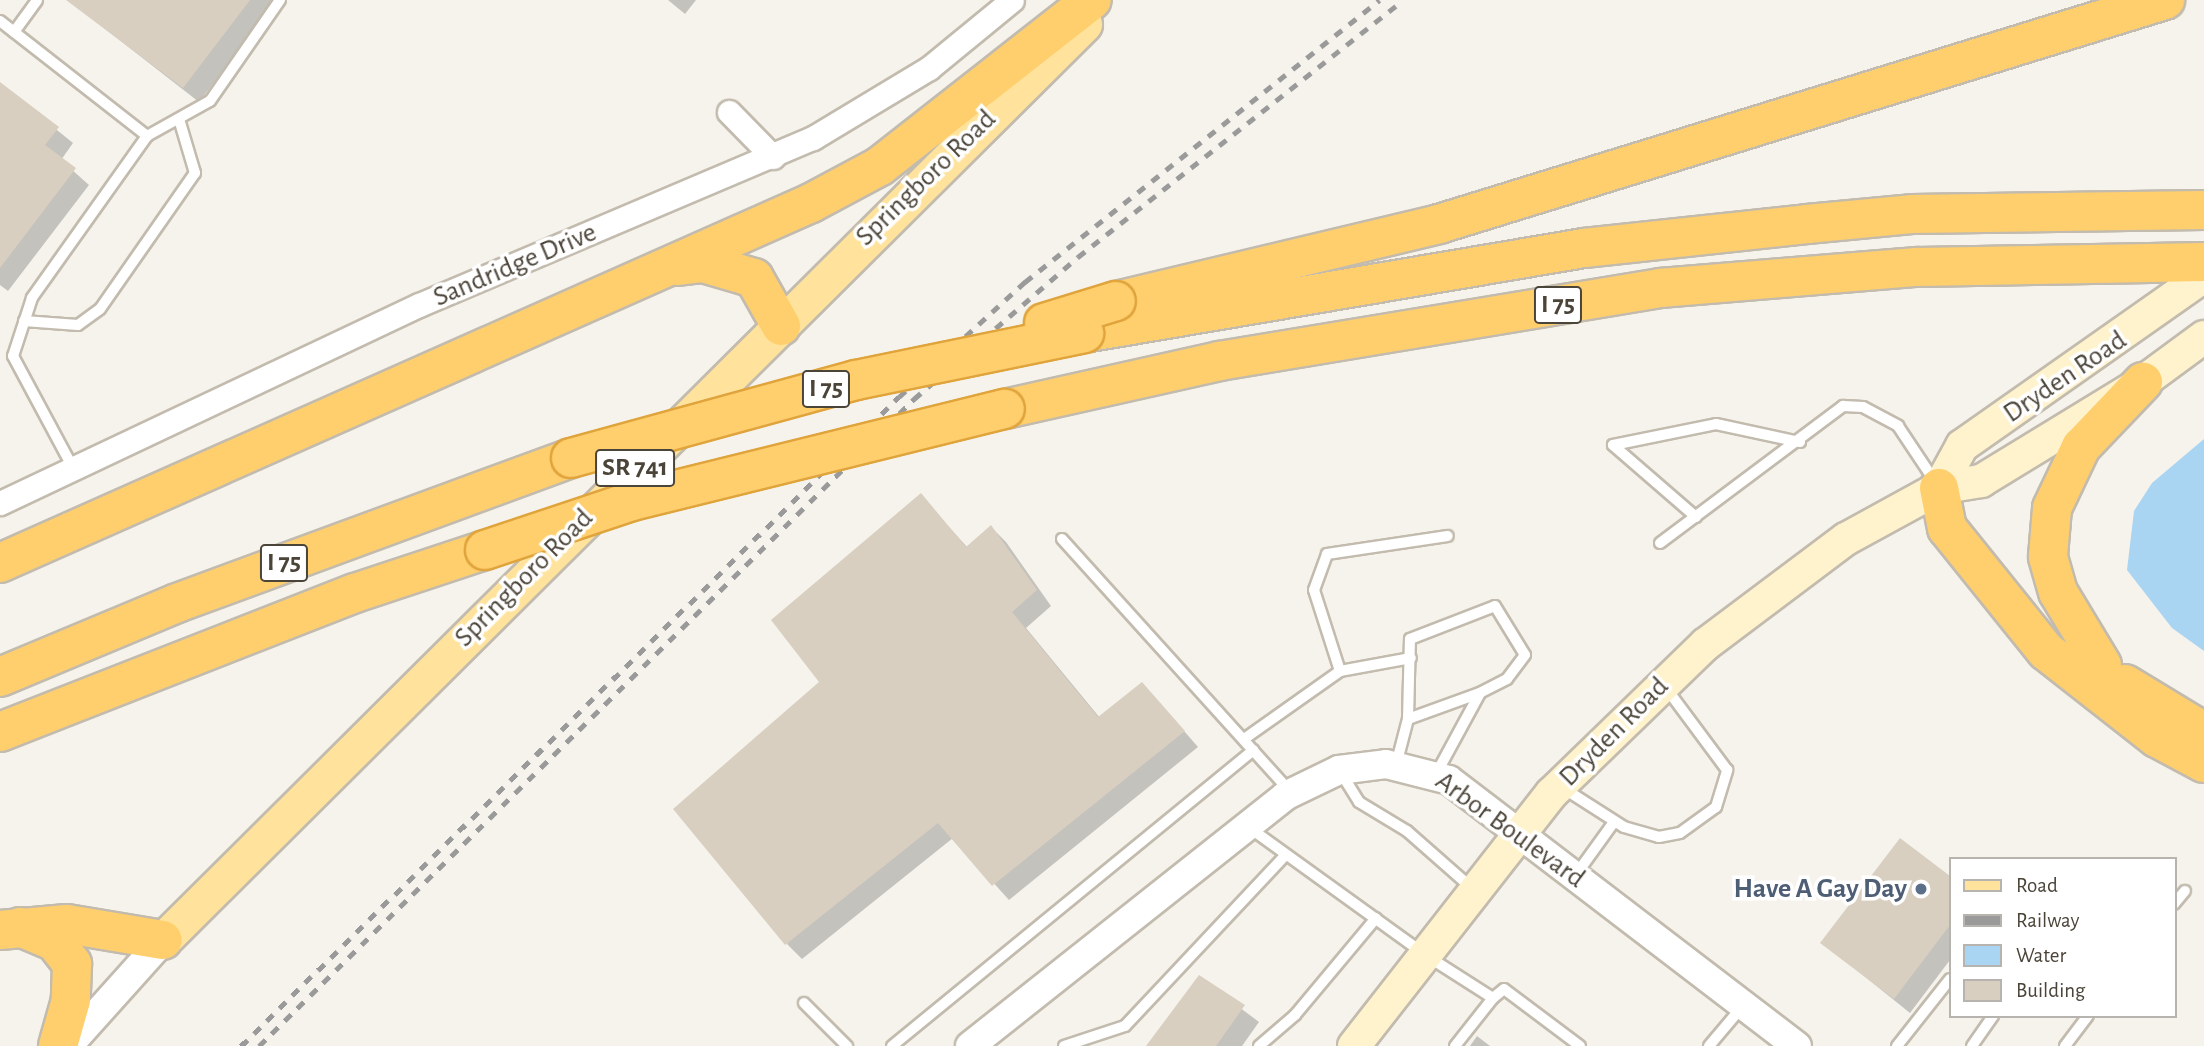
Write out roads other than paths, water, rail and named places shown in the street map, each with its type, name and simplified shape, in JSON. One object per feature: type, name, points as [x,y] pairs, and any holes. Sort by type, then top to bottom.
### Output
[{"type":"highway","points":[[0,563],[653,272],[880,166],[1092,0]]},
{"type":"highway","points":[[856,380],[1115,301],[1439,223],[2165,0]]},
{"type":"highway","name":"I 75","points":[[0,677],[177,603],[571,458],[856,380],[1084,333],[1584,248],[1912,214],[2193,210]]},
{"type":"highway","name":"I 75","points":[[0,732],[355,593],[632,501],[1005,409],[1220,361],[1660,288],[1917,267],[2204,262]]},
{"type":"highway","points":[[653,272],[703,263],[737,270],[770,296],[781,326]]},
{"type":"highway","points":[[2102,665],[2059,592],[2048,556],[2052,508],[2081,447],[2143,382]]},
{"type":"highway","points":[[1939,488],[1968,514],[2022,594],[2145,700],[2204,732]]},
{"type":"highway","points":[[1939,488],[1947,528],[2046,651],[2157,738],[2204,763]]},
{"type":"highway","points":[[9,928],[67,924],[163,940]]},
{"type":"highway","points":[[9,928],[55,942],[72,964],[71,1000],[58,1046]]},
{"type":"main road","name":"Springboro Road","points":[[163,940],[1109,0]]},
{"type":"main road","name":"Dryden Road","points":[[1939,488],[1962,446],[2105,352],[2204,276]]},
{"type":"main road","name":"Dryden Road","points":[[1354,1046],[1560,786],[1662,684],[1782,583],[1939,488],[1981,481],[2143,382],[2204,337]]},
{"type":"street","name":"Sandridge Drive","points":[[0,503],[419,305],[773,158],[929,68],[1012,0]]},
{"type":"street","points":[[729,112],[773,158]]},
{"type":"street","name":"Arbor Boulevard","points":[[970,1046],[1291,792],[1339,770],[1396,765],[1436,774],[1797,1046]]},
{"type":"street","name":"Springboro Road","points":[[68,1046],[163,940]]},
{"type":"lane","points":[[14,32],[37,0]]},
{"type":"lane","points":[[73,468],[13,356],[32,298],[147,136],[210,101],[280,0]]},
{"type":"lane","points":[[0,21],[147,136]]},
{"type":"lane","points":[[24,321],[78,325],[100,309],[195,173],[179,119]]},
{"type":"lane","points":[[0,356],[13,356]]},
{"type":"lane","points":[[1660,542],[1800,442],[1843,406],[1863,407],[1898,426],[1939,488]]},
{"type":"lane","points":[[1696,517],[1613,445],[1716,424],[1800,442]]},
{"type":"lane","points":[[1340,671],[1314,590],[1327,554],[1448,536]]},
{"type":"lane","points":[[1062,539],[1291,792]]},
{"type":"lane","points":[[1396,765],[1408,719],[1410,639],[1495,606],[1525,655],[1507,679],[1480,693],[1408,719]]},
{"type":"lane","points":[[1244,739],[1340,671],[1411,658]]},
{"type":"lane","points":[[1560,786],[1614,822],[1659,837],[1680,833],[1716,807],[1726,791],[1727,770],[1662,684]]},
{"type":"lane","points":[[1436,774],[1480,693]]},
{"type":"lane","points":[[892,1046],[1253,750]]},
{"type":"lane","points":[[1339,770],[1359,802],[1407,831],[1476,891]]},
{"type":"lane","points":[[1575,877],[1614,822]]},
{"type":"lane","points":[[1246,826],[1283,858],[1493,998]]},
{"type":"lane","points":[[1064,1046],[1125,1026],[1283,858]]},
{"type":"lane","points":[[2176,902],[2185,891]]},
{"type":"lane","points":[[1259,1046],[1295,1015],[1376,918]]},
{"type":"lane","points":[[1897,1046],[1948,982]]},
{"type":"lane","points":[[1455,1046],[1493,998],[1504,989],[1580,1046]]},
{"type":"lane","points":[[804,1003],[847,1046]]},
{"type":"lane","points":[[1709,1046],[1744,1005]]},
{"type":"lane","points":[[1972,1046],[1992,1018]]},
{"type":"lane","points":[[2065,1046],[2086,1018]]},
{"type":"water","points":[[2204,439],[2204,651],[2172,628],[2127,570],[2134,511],[2152,483]]},
{"type":"railway","points":[[241,1046],[899,397],[1025,282],[1380,0]]},
{"type":"railway","points":[[259,1046],[914,399],[1078,257],[1403,0]]},
{"type":"place","name":"Have A Gay Day","points":[[1921,889]]}]
